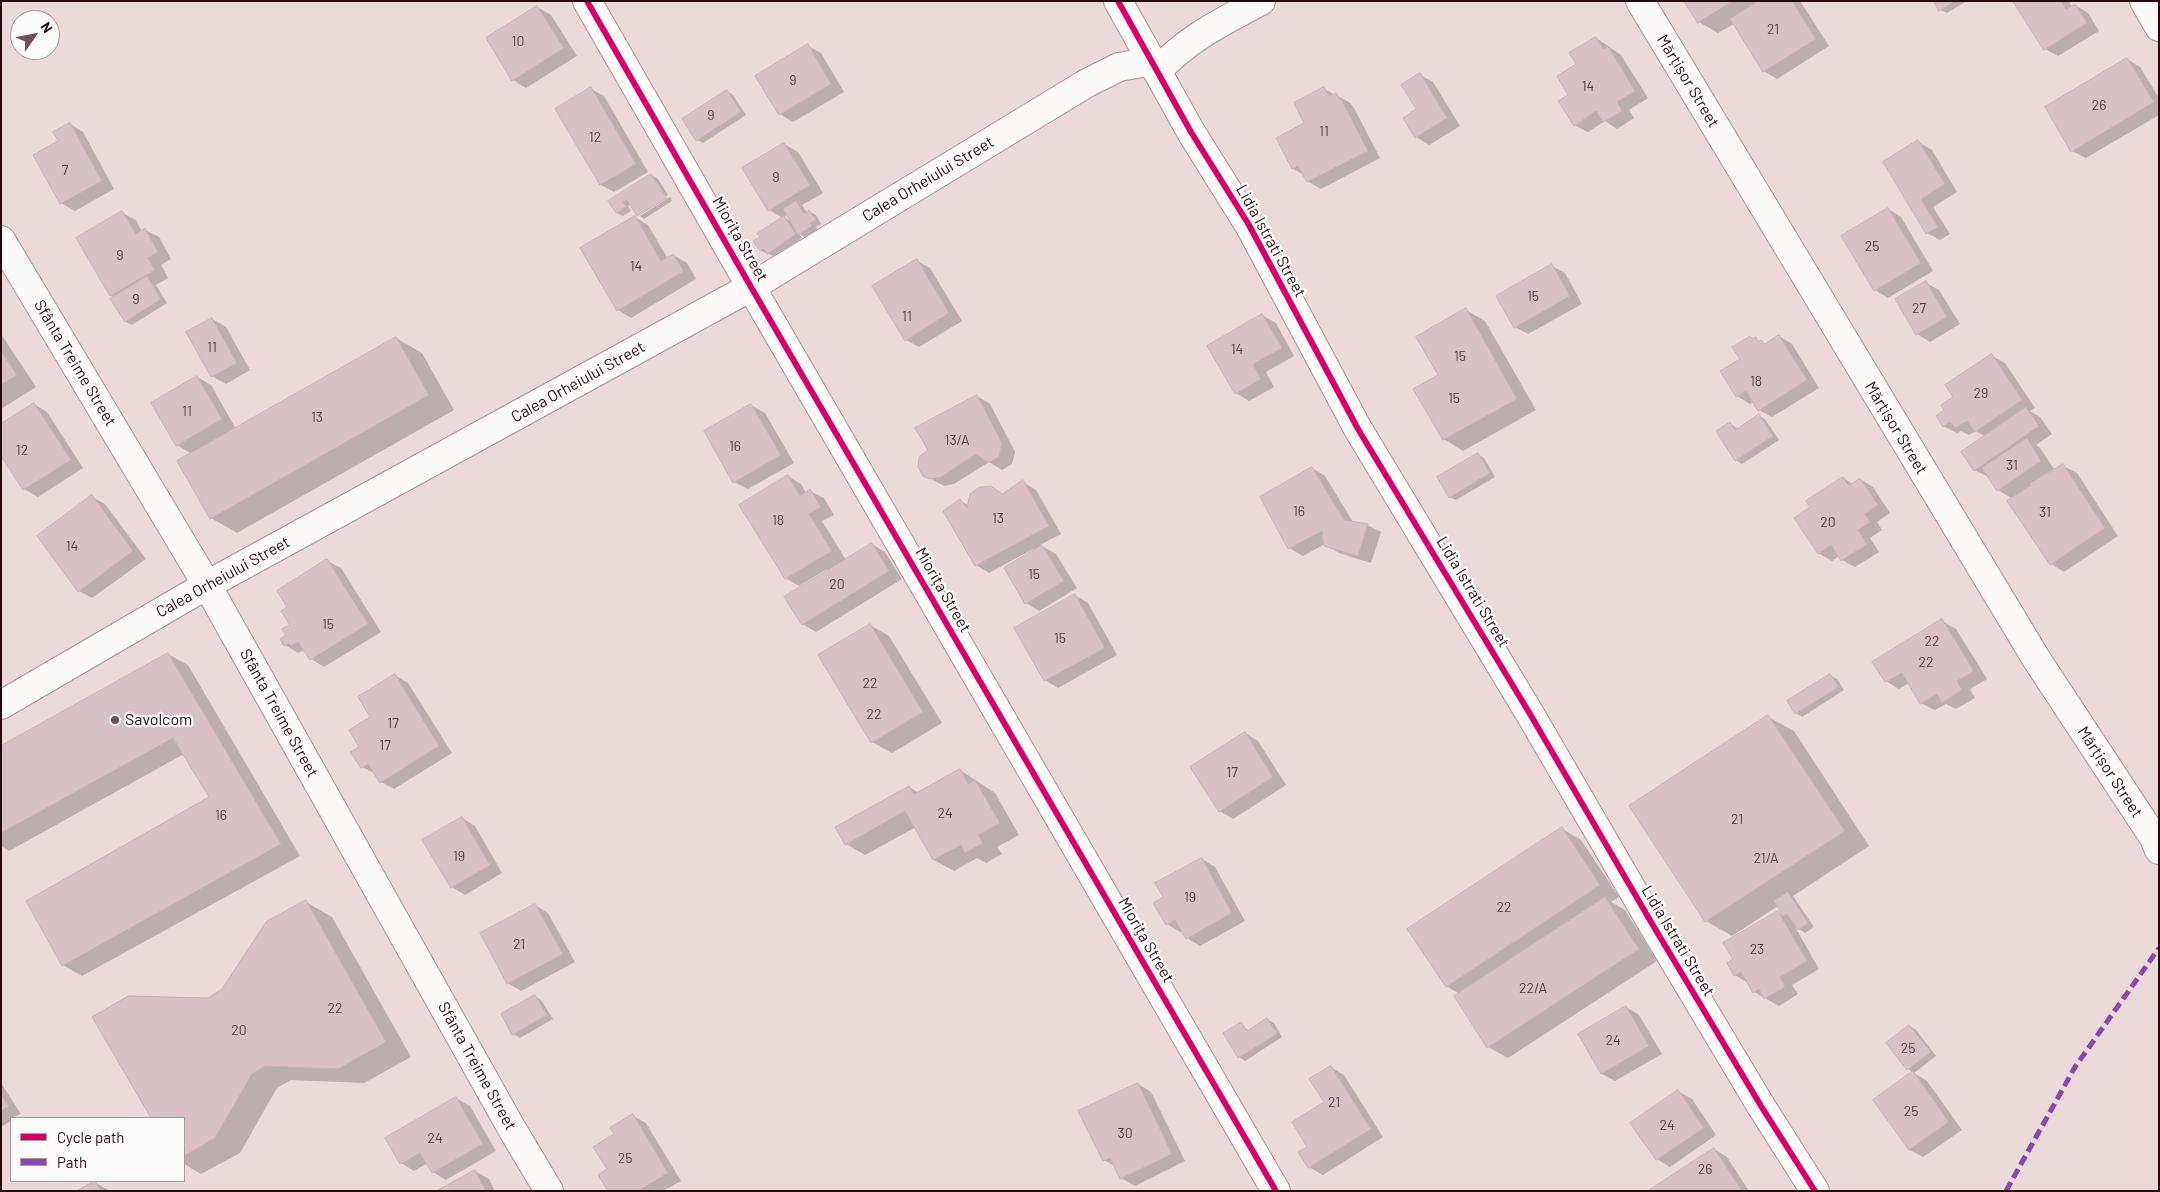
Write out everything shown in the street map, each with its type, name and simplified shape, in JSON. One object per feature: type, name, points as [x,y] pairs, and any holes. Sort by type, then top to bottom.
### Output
[{"type":"street","name":"Miorița Street","points":[[587,1],[1276,1191]]},
{"type":"street","name":"Lidia Istrati Street","points":[[1118,1],[1191,132],[1249,225],[1358,428],[1525,706],[1761,1106],[1815,1191]]},
{"type":"street","points":[[1155,66],[1197,36],[1261,1]]},
{"type":"street","name":"Mărțișor Street","points":[[1640,1],[2032,651],[2154,838],[2159,850]]},
{"type":"street","points":[[2144,1],[2159,27]]},
{"type":"street","name":"Calea Orheiului Street","points":[[1,705],[207,585],[751,287],[1087,83],[1119,67],[1155,66]]},
{"type":"street","name":"Sfânta Treime Street","points":[[1,240],[207,585],[507,1121],[549,1191]]},
{"type":"building","points":[[1684,1],[1732,1],[1698,23]]},
{"type":"building","points":[[1758,1],[1792,1],[1816,39],[1763,72],[1730,19]]},
{"type":"building","points":[[1934,1],[1955,1],[1939,11]]},
{"type":"building","points":[[2013,1],[2061,1],[2066,9],[2075,4],[2087,23],[2044,50]]},
{"type":"building","points":[[537,6],[564,48],[512,81],[486,38]]},
{"type":"building","points":[[1596,37],[1603,49],[1608,46],[1635,91],[1617,102],[1622,111],[1603,122],[1596,111],[1574,126],[1558,101],[1568,95],[1557,76],[1576,64],[1569,53]]},
{"type":"building","points":[[808,44],[831,84],[779,115],[755,76]]},
{"type":"building","points":[[2127,58],[2154,102],[2071,152],[2045,107]]},
{"type":"building","points":[[1420,73],[1447,118],[1415,138],[1403,118],[1416,109],[1401,85]]},
{"type":"building","points":[[591,87],[636,164],[600,185],[555,109]]},
{"type":"building","points":[[1324,87],[1329,96],[1336,93],[1341,99],[1368,151],[1307,182],[1298,166],[1292,169],[1276,138],[1304,123],[1294,103]]},
{"type":"building","points":[[727,90],[741,112],[696,141],[682,119]]},
{"type":"building","points":[[70,123],[102,181],[60,204],[33,155],[58,141],[53,132]]},
{"type":"building","points":[[1918,140],[1945,184],[1921,199],[1938,227],[1926,234],[1883,162]]},
{"type":"building","points":[[784,143],[810,185],[768,211],[742,168]]},
{"type":"building","points":[[651,174],[667,198],[637,216],[627,200],[623,202],[626,207],[616,213],[608,201]]},
{"type":"building","points":[[796,201],[804,214],[809,210],[816,220],[810,223],[812,226],[798,235],[783,209]]},
{"type":"building","points":[[1888,208],[1921,263],[1874,291],[1841,236]]},
{"type":"building","points":[[122,211],[136,234],[145,228],[158,252],[148,258],[155,270],[110,296],[76,238]]},
{"type":"building","points":[[635,216],[661,261],[673,254],[684,271],[617,311],[580,248]]},
{"type":"building","points":[[784,216],[796,234],[767,254],[764,249],[760,251],[753,241],[760,237],[757,234]]},
{"type":"building","points":[[917,259],[949,313],[905,341],[872,286]]},
{"type":"building","points":[[1552,264],[1570,296],[1514,328],[1496,296]]},
{"type":"building","points":[[147,276],[161,299],[125,322],[110,299]]},
{"type":"building","points":[[1926,281],[1947,317],[1916,335],[1895,299]]},
{"type":"building","points":[[1466,308],[1517,399],[1443,440],[1413,389],[1438,375],[1416,337]]},
{"type":"building","points":[[1262,314],[1282,348],[1253,364],[1261,379],[1235,394],[1207,346]]},
{"type":"building","points":[[212,318],[237,363],[211,377],[186,332]]},
{"type":"building","points":[[1779,335],[1807,380],[1758,411],[1746,391],[1736,397],[1720,371],[1740,359],[1732,347],[1750,336],[1752,339],[1756,337],[1758,342],[1761,340],[1764,344]]},
{"type":"building","points":[[396,337],[429,395],[210,519],[177,461]]},
{"type":"building","points":[[1,351],[17,375],[1,385]]},
{"type":"building","points":[[1992,354],[2022,400],[1975,432],[1967,421],[1955,428],[1950,422],[1943,427],[1936,416],[1944,410],[1941,405],[1953,397],[1945,385]]},
{"type":"building","points":[[197,376],[222,419],[176,446],[151,403]]},
{"type":"building","points":[[977,395],[1002,443],[999,457],[988,463],[976,454],[941,477],[929,479],[923,476],[918,467],[919,457],[928,450],[915,428]]},
{"type":"building","points":[[34,403],[71,460],[23,490],[1,456],[1,424]]},
{"type":"building","points":[[751,404],[781,455],[733,483],[704,431]]},
{"type":"building","points":[[2026,407],[2039,426],[1974,471],[1961,452]]},
{"type":"building","points":[[1759,414],[1773,436],[1735,461],[1716,431],[1730,422],[1735,430]]},
{"type":"building","points":[[2027,438],[2041,461],[1997,491],[1982,468]]},
{"type":"building","points":[[1478,453],[1490,473],[1449,498],[1437,477]]},
{"type":"building","points":[[2063,464],[2105,528],[2050,565],[2007,501]]},
{"type":"building","points":[[1312,467],[1344,520],[1368,524],[1358,556],[1324,546],[1322,531],[1288,549],[1260,497]]},
{"type":"building","points":[[788,475],[800,496],[810,489],[821,507],[809,514],[832,551],[785,579],[739,505]]},
{"type":"building","points":[[1843,477],[1849,486],[1860,478],[1878,505],[1865,514],[1870,522],[1858,530],[1867,544],[1841,561],[1831,545],[1818,554],[1794,518],[1810,507],[1806,501]]},
{"type":"building","points":[[1023,480],[1049,526],[975,566],[943,511],[960,499],[967,508],[970,494],[980,487],[991,486],[1002,494]]},
{"type":"building","points":[[92,495],[133,551],[78,592],[37,536]]},
{"type":"building","points":[[872,543],[889,571],[802,625],[784,597]]},
{"type":"building","points":[[1042,545],[1064,581],[1025,604],[1004,568]]},
{"type":"building","points":[[327,559],[368,624],[310,660],[298,642],[291,646],[289,643],[284,646],[280,639],[286,635],[282,629],[290,625],[281,611],[287,607],[277,591]]},
{"type":"building","points":[[1075,594],[1105,648],[1044,681],[1014,628]]},
{"type":"building","points":[[1942,619],[1974,671],[1957,681],[1962,690],[1942,703],[1937,694],[1920,704],[1902,673],[1885,682],[1872,662]]},
{"type":"building","points":[[870,624],[923,712],[871,743],[818,655]]},
{"type":"building","points":[[168,653],[281,844],[62,966],[26,901],[209,797],[173,738],[1,833],[1,746]]},
{"type":"building","points":[[395,674],[439,746],[380,783],[368,764],[361,768],[350,752],[359,747],[349,730],[370,717],[358,697]]},
{"type":"building","points":[[1830,674],[1839,687],[1795,714],[1787,701]]},
{"type":"building","points":[[1768,715],[1845,831],[1705,922],[1629,806]]},
{"type":"building","points":[[1245,732],[1273,777],[1219,812],[1190,767]]},
{"type":"building","points":[[960,769],[968,784],[975,780],[1000,823],[978,835],[983,843],[965,853],[961,845],[933,860],[905,811],[845,845],[835,827],[909,786],[914,794]]},
{"type":"building","points":[[462,817],[490,865],[451,888],[422,840]]},
{"type":"building","points":[[1562,827],[1600,885],[1446,987],[1407,929]]},
{"type":"building","points":[[1202,858],[1232,913],[1186,939],[1175,920],[1166,925],[1153,903],[1163,897],[1155,883]]},
{"type":"building","points":[[1788,892],[1808,923],[1798,930],[1787,914],[1783,916],[1774,901]]},
{"type":"building","points":[[1605,897],[1639,949],[1487,1048],[1454,996]]},
{"type":"building","points":[[306,900],[386,1042],[338,1069],[265,1066],[252,1074],[215,1138],[185,1155],[185,1117],[150,1117],[92,1017],[128,996],[208,998],[222,989],[266,922]]},
{"type":"building","points":[[535,904],[563,954],[507,984],[480,933]]},
{"type":"building","points":[[1778,911],[1807,961],[1780,977],[1785,987],[1764,999],[1759,989],[1753,993],[1741,972],[1734,976],[1727,963],[1733,959],[1723,943]]},
{"type":"building","points":[[535,995],[547,1015],[512,1035],[501,1014]]},
{"type":"building","points":[[1626,1006],[1649,1046],[1601,1074],[1578,1034]]},
{"type":"building","points":[[1267,1018],[1277,1034],[1238,1058],[1223,1033],[1241,1022],[1247,1031]]},
{"type":"building","points":[[1909,1025],[1931,1052],[1907,1070],[1886,1043]]},
{"type":"building","points":[[1331,1066],[1371,1129],[1308,1168],[1298,1152],[1307,1147],[1292,1122],[1324,1102],[1309,1079]]},
{"type":"building","points":[[1913,1071],[1949,1122],[1909,1150],[1873,1100]]},
{"type":"building","points":[[1138,1083],[1172,1154],[1120,1179],[1110,1158],[1103,1161],[1078,1111]]},
{"type":"building","points":[[1678,1090],[1704,1128],[1656,1160],[1630,1123]]},
{"type":"building","points":[[1,1095],[9,1106],[1,1111]]},
{"type":"building","points":[[456,1097],[483,1144],[432,1173],[420,1153],[400,1164],[385,1138]]},
{"type":"building","points":[[633,1114],[668,1173],[638,1191],[608,1191],[598,1175],[607,1169],[593,1147],[614,1134],[610,1128]]},
{"type":"building","points":[[1714,1148],[1742,1191],[1648,1191]]},
{"type":"building","points":[[475,1170],[486,1191],[437,1191]]},
{"type":"building","points":[[96,1182],[101,1191],[77,1191]]},
{"type":"marked path","points":[[2006,1191],[2075,1067],[2159,948]]},
{"type":"cycle path","points":[[587,1],[1276,1191]]},
{"type":"cycle path","points":[[1118,1],[1191,132],[1249,225],[1358,429],[1530,714],[1761,1106],[1815,1191]]},
{"type":"place","name":"Savolcom","points":[[115,720]]}]
